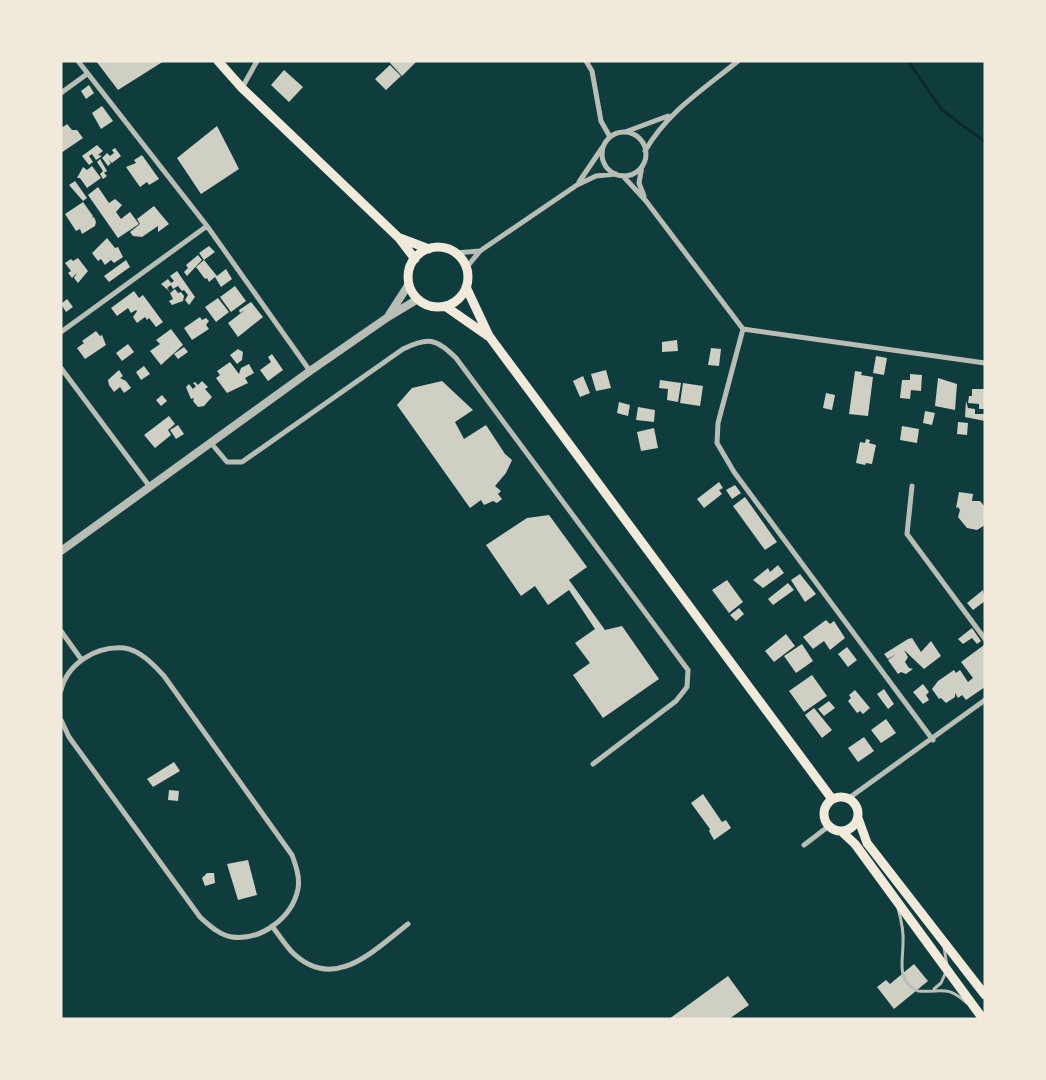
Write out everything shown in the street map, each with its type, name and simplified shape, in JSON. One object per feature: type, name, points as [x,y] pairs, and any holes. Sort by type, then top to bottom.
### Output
[{"type":"main road","points":[[218,61],[242,88],[400,238],[414,259]]},
{"type":"main road","points":[[400,238],[429,249]]},
{"type":"main road","points":[[445,306],[462,296],[466,287],[466,268],[455,253],[438,247],[429,249],[414,259],[410,267],[409,284],[418,299],[426,305],[445,306],[489,336]]},
{"type":"main road","points":[[466,287],[489,336],[832,799]]},
{"type":"main road","points":[[982,1017],[855,844],[841,831],[829,826],[824,813],[827,803],[837,796],[849,798],[857,806],[858,818],[868,843],[985,995]]},
{"type":"main road","points":[[841,831],[852,827],[858,818]]},
{"type":"street","points":[[78,61],[207,226],[310,371]]},
{"type":"street","points":[[242,88],[257,61]]},
{"type":"street","points":[[586,61],[592,71],[601,122],[610,138]]},
{"type":"street","points":[[646,201],[639,183],[645,152],[656,133],[671,115],[738,61]]},
{"type":"street","points":[[61,93],[87,74]]},
{"type":"street","points":[[577,185],[610,138],[671,115]]},
{"type":"street","points":[[625,132],[639,138],[645,152]]},
{"type":"street","points":[[604,146],[602,152],[606,166],[616,174]]},
{"type":"street","points":[[623,176],[637,171],[642,166]]},
{"type":"street","points":[[466,268],[480,251],[577,185],[596,176],[616,174],[623,176],[646,201],[743,329],[985,363]]},
{"type":"street","points":[[61,332],[207,226]]},
{"type":"street","points":[[455,253],[480,251]]},
{"type":"street","points":[[388,317],[409,284]]},
{"type":"street","points":[[61,551],[310,371],[388,317],[418,299]]},
{"type":"street","points":[[743,329],[718,423],[717,443],[734,472],[933,740]]},
{"type":"street","points":[[211,443],[227,462],[242,462],[403,349],[422,340],[443,345],[456,358],[688,670],[687,687],[676,700],[593,764]]},
{"type":"street","points":[[61,368],[150,488]]},
{"type":"street","points":[[912,486],[907,534],[985,639]]},
{"type":"street","points":[[61,631],[81,659]]},
{"type":"street","points":[[61,690],[81,659],[102,651],[125,648],[149,660],[292,855],[298,872],[298,889],[291,907],[272,926],[251,936],[231,937],[216,931],[200,917],[69,737],[61,720]]},
{"type":"street","points":[[849,798],[933,740],[985,700]]},
{"type":"street","points":[[804,845],[829,826]]},
{"type":"street","points":[[272,926],[292,952],[304,961],[318,969],[333,970],[360,961],[408,924]]},
{"type":"lane","points":[[892,894],[902,925],[904,943],[901,957],[901,972],[912,988],[922,991],[942,989],[958,996],[982,1017]]},
{"type":"lane","points":[[934,989],[945,976],[947,969],[942,939]]},
{"type":"building","points":[[96,61],[164,61],[118,90]]},
{"type":"building","points":[[391,61],[417,61],[402,76],[390,63]]},
{"type":"building","points":[[390,65],[401,76],[386,90],[375,79]]},
{"type":"building","points":[[284,70],[303,87],[289,102],[271,85]]},
{"type":"building","points":[[89,85],[94,93],[86,99],[81,91]]},
{"type":"building","points":[[102,106],[113,121],[101,129],[92,113]]},
{"type":"building","points":[[61,124],[63,127],[67,124],[72,130],[77,130],[83,138],[61,153]]},
{"type":"building","points":[[217,126],[239,169],[201,194],[177,158]]},
{"type":"building","points":[[97,145],[103,151],[98,155],[102,156],[96,160],[92,154],[89,156],[93,162],[89,165],[82,156]]},
{"type":"building","points":[[115,148],[121,156],[112,163],[108,159],[111,163],[108,166],[102,158],[107,153],[110,156],[114,153],[112,150]]},
{"type":"building","points":[[142,155],[159,179],[149,185],[147,182],[140,187],[126,167],[136,163],[134,160]]},
{"type":"building","points":[[100,159],[107,171],[104,173],[107,176],[103,179],[100,174],[103,171],[97,162]]},
{"type":"building","points":[[92,166],[101,178],[87,188],[80,178],[77,178],[83,167],[87,170]]},
{"type":"building","points":[[75,181],[87,198],[83,201],[69,185]]},
{"type":"building","points":[[98,187],[109,203],[115,199],[122,205],[116,212],[121,219],[130,212],[139,224],[118,238],[88,195]]},
{"type":"building","points":[[83,202],[96,222],[95,226],[82,234],[80,229],[76,231],[65,214]]},
{"type":"building","points":[[154,206],[169,224],[158,232],[158,226],[142,237],[133,236],[130,232],[140,224],[137,219]]},
{"type":"building","points":[[107,238],[115,248],[118,247],[123,257],[114,263],[111,260],[105,265],[101,259],[98,261],[92,253]]},
{"type":"building","points":[[209,246],[215,252],[204,260],[199,253]]},
{"type":"building","points":[[198,255],[202,260],[187,276],[184,272],[188,268],[186,265]]},
{"type":"building","points":[[78,258],[88,271],[78,283],[74,278],[77,273],[72,278],[68,273],[71,271],[65,263],[71,259],[73,261]]},
{"type":"building","points":[[126,260],[130,267],[109,282],[104,276]]},
{"type":"building","points":[[204,260],[217,276],[226,269],[232,279],[221,287],[215,277],[209,282],[196,267]]},
{"type":"building","points":[[177,271],[195,297],[189,305],[185,300],[188,295],[184,290],[182,291],[178,286],[173,289],[171,285],[167,288],[170,292],[161,284],[168,279],[171,283],[174,281],[170,276]]},
{"type":"building","points":[[235,286],[246,301],[231,312],[220,297]]},
{"type":"building","points":[[175,289],[184,296],[183,301],[172,305],[169,301],[173,299],[170,293]]},
{"type":"building","points":[[134,291],[139,298],[143,295],[163,322],[156,327],[149,318],[147,320],[145,317],[137,323],[133,317],[137,311],[131,313],[128,308],[117,316],[111,308]]},
{"type":"building","points":[[218,298],[229,312],[216,322],[205,307]]},
{"type":"building","points":[[67,299],[73,307],[66,312],[61,304]]},
{"type":"building","points":[[251,302],[263,317],[238,337],[228,323],[245,310],[240,313],[239,310]]},
{"type":"building","points":[[200,317],[202,320],[206,318],[209,321],[206,325],[209,329],[192,340],[184,328]]},
{"type":"building","points":[[171,329],[183,345],[161,365],[150,351],[160,344],[156,340]]},
{"type":"building","points":[[96,331],[100,336],[102,335],[106,345],[85,359],[77,348],[84,343],[82,341]]},
{"type":"building","points":[[677,340],[678,351],[662,352],[662,342]]},
{"type":"building","points":[[128,344],[134,352],[122,361],[116,353]]},
{"type":"building","points":[[184,347],[188,352],[178,359],[174,354]]},
{"type":"building","points":[[711,348],[721,349],[719,366],[708,365]]},
{"type":"building","points":[[238,349],[243,352],[242,360],[237,364],[230,355]]},
{"type":"building","points":[[272,354],[283,370],[268,381],[260,370],[271,362],[268,357]]},
{"type":"building","points":[[876,356],[887,358],[884,375],[873,373]]},
{"type":"building","points":[[230,362],[239,374],[241,368],[249,364],[254,373],[245,378],[248,383],[227,393],[216,378],[220,375],[217,371]]},
{"type":"building","points":[[144,366],[150,374],[141,380],[136,372]]},
{"type":"building","points":[[119,370],[123,376],[120,378],[126,381],[131,388],[124,393],[120,387],[114,392],[109,385],[108,380]]},
{"type":"building","points":[[606,370],[611,388],[596,391],[591,374]]},
{"type":"building","points":[[855,371],[862,372],[861,375],[873,377],[868,416],[849,414]]},
{"type":"building","points":[[910,374],[922,375],[921,391],[911,390],[910,399],[900,398],[902,380],[910,380]]},
{"type":"building","points":[[583,376],[590,393],[580,397],[573,381]]},
{"type":"building","points":[[938,378],[957,384],[955,410],[935,406]]},
{"type":"building","points":[[660,380],[681,383],[678,402],[667,400],[668,389],[659,388]]},
{"type":"building","points":[[202,381],[208,387],[205,389],[212,397],[204,406],[198,407],[193,401],[194,398],[191,399],[186,387],[189,384],[193,389],[196,386],[193,383],[195,382],[198,385]]},
{"type":"building","points":[[442,381],[473,410],[455,422],[464,439],[486,425],[505,454],[512,460],[506,473],[495,486],[501,491],[498,494],[502,499],[497,503],[493,501],[484,505],[481,500],[470,508],[397,405],[412,388]]},
{"type":"building","points":[[683,383],[703,386],[700,406],[680,403]]},
{"type":"building","points":[[972,389],[985,389],[985,409],[979,409],[979,404],[968,403],[969,396],[972,396]]},
{"type":"building","points":[[826,393],[835,395],[832,410],[823,408]]},
{"type":"building","points":[[162,395],[167,401],[161,406],[156,400]]},
{"type":"building","points":[[966,401],[968,408],[975,409],[975,414],[985,414],[985,421],[965,417]]},
{"type":"building","points":[[619,402],[630,405],[628,416],[617,413]]},
{"type":"building","points":[[638,407],[655,410],[654,422],[636,420]]},
{"type":"building","points":[[925,411],[935,413],[932,425],[923,423]]},
{"type":"building","points":[[169,416],[175,424],[168,430],[171,435],[155,448],[144,435]]},
{"type":"building","points":[[958,422],[968,423],[967,435],[957,434]]},
{"type":"building","points":[[178,425],[184,434],[176,439],[170,430]]},
{"type":"building","points":[[902,426],[919,429],[917,443],[900,440]]},
{"type":"building","points":[[654,428],[658,448],[641,451],[637,432]]},
{"type":"building","points":[[866,439],[870,440],[869,443],[876,445],[872,464],[866,463],[865,465],[856,463],[860,442],[865,443]]},
{"type":"building","points":[[719,482],[723,488],[719,490],[722,494],[704,508],[697,499]]},
{"type":"building","points":[[735,485],[741,493],[732,499],[726,490]]},
{"type":"building","points":[[959,492],[973,494],[972,501],[980,501],[985,507],[985,525],[977,530],[967,528],[958,517],[960,510],[958,507],[956,508]]},
{"type":"building","points":[[745,497],[777,542],[765,550],[733,506]]},
{"type":"building","points":[[549,515],[587,567],[569,580],[605,630],[622,626],[659,679],[603,718],[573,675],[590,663],[575,643],[595,629],[569,590],[548,605],[535,586],[521,596],[486,545],[527,518]]},
{"type":"building","points":[[778,565],[784,573],[763,588],[753,580],[768,568],[770,572]]},
{"type":"building","points":[[800,574],[816,594],[805,602],[791,580]]},
{"type":"building","points":[[727,580],[743,602],[729,613],[712,590]]},
{"type":"building","points":[[788,583],[794,590],[773,605],[768,599]]},
{"type":"building","points":[[983,590],[985,601],[973,610],[967,603]]},
{"type":"building","points":[[739,608],[744,614],[736,621],[730,615]]},
{"type":"building","points":[[826,620],[830,624],[834,621],[845,638],[830,650],[824,641],[813,649],[803,637]]},
{"type":"building","points":[[972,628],[981,641],[977,644],[972,638],[963,644],[958,639]]},
{"type":"building","points":[[786,634],[795,646],[774,662],[765,651]]},
{"type":"building","points":[[912,638],[921,652],[931,641],[941,656],[924,669],[904,650],[908,657],[905,662],[909,668],[913,669],[906,674],[901,672],[898,674],[888,660],[896,654],[888,659],[884,654]]},
{"type":"building","points":[[802,644],[813,661],[796,673],[784,656]]},
{"type":"building","points":[[984,645],[985,687],[966,700],[962,695],[958,698],[955,693],[955,697],[946,703],[941,698],[939,699],[932,689],[938,681],[954,670],[956,673],[960,670],[968,682],[973,678],[961,662]]},
{"type":"building","points":[[847,647],[857,660],[848,667],[838,654]]},
{"type":"building","points":[[812,675],[827,696],[804,712],[789,691]]},
{"type":"building","points":[[923,684],[929,692],[926,695],[929,700],[923,704],[913,692]]},
{"type":"building","points":[[884,689],[894,704],[888,709],[877,694]]},
{"type":"building","points":[[855,690],[870,708],[863,714],[860,711],[857,713],[848,701],[851,698],[849,695]]},
{"type":"building","points":[[829,701],[835,708],[824,716],[818,709]]},
{"type":"building","points":[[814,708],[832,730],[822,738],[805,715]]},
{"type":"building","points":[[886,719],[896,733],[881,743],[871,730]]},
{"type":"building","points":[[864,737],[874,751],[858,762],[848,748]]},
{"type":"building","points":[[174,762],[180,771],[153,787],[147,779]]},
{"type":"building","points":[[169,790],[179,791],[178,801],[168,800]]},
{"type":"building","points":[[703,794],[722,822],[726,820],[731,828],[714,840],[709,831],[710,829],[691,803]]},
{"type":"building","points":[[248,860],[257,895],[238,900],[227,864]]},
{"type":"building","points":[[207,873],[214,873],[215,883],[205,886],[202,878]]},
{"type":"building","points":[[914,964],[928,981],[894,1009],[877,987],[886,980],[890,984]]},
{"type":"building","points":[[728,976],[749,1005],[729,1019],[669,1019]]},
{"type":"waterway","points":[[908,61],[942,110],[985,142]]}]
